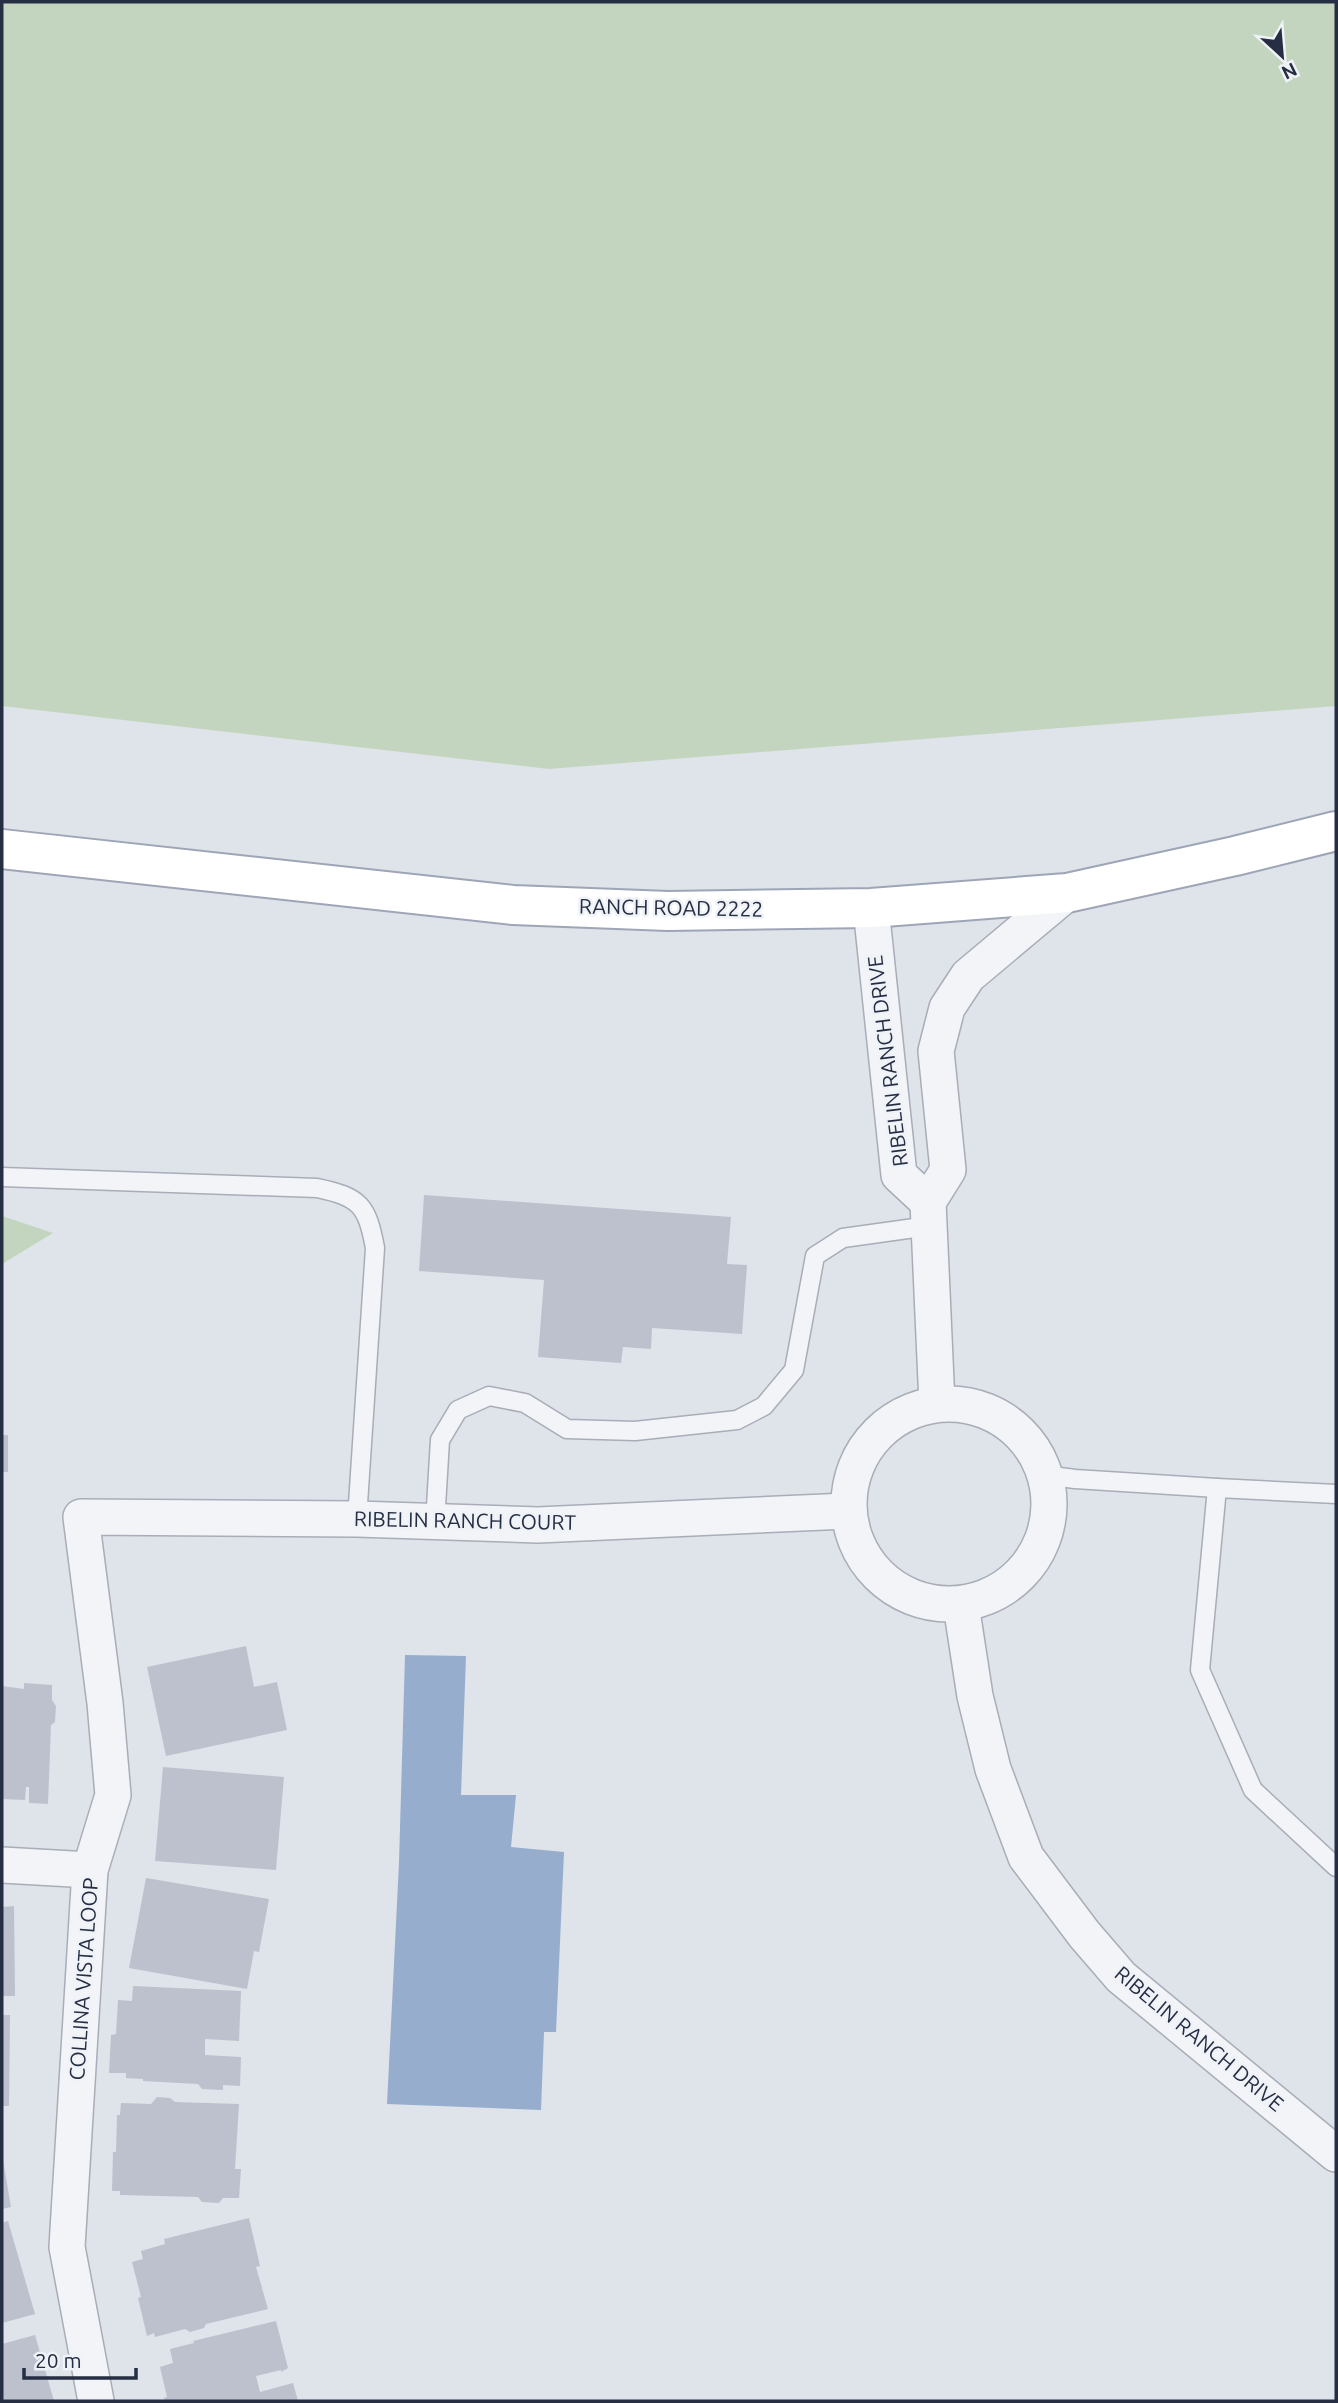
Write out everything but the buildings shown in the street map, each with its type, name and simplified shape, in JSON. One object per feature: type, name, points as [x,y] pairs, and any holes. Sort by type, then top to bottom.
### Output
[{"type":"main road","name":"RANCH ROAD 2222","points":[[2,849],[513,905],[668,911],[871,908],[1068,893],[1336,831]]},
{"type":"street","points":[[937,1404],[929,1214],[948,1170],[936,1051],[947,1008],[968,976],[1068,893]]},
{"type":"street","name":"RIBELIN RANCH DRIVE","points":[[871,908],[900,1175],[929,1214]]},
{"type":"street","points":[[937,1404],[976,1407],[1012,1424],[1038,1455],[1044,1475],[1050,1492],[1046,1531],[1028,1566],[998,1592],[961,1605],[928,1603],[898,1592],[889,1585],[872,1571],[855,1543],[847,1511],[852,1473],[871,1440],[900,1416],[937,1404]]},
{"type":"street","name":"RIBELIN RANCH COURT","points":[[82,1517],[357,1519],[538,1525],[847,1511]]},
{"type":"street","name":"COLLINA VISTA LOOP","points":[[82,1517],[105,1703],[113,1795],[90,1870],[67,2247],[96,2401]]},
{"type":"street","name":"RIBELIN RANCH DRIVE","points":[[961,1605],[975,1696],[993,1769],[1026,1857],[1084,1934],[1121,1977],[1336,2154]]},
{"type":"street","points":[[2,1865],[90,1870]]},
{"type":"lane","points":[[2,1177],[317,1188],[342,1193],[360,1205],[370,1222],[375,1248],[357,1519]]},
{"type":"lane","points":[[435,1523],[440,1440],[458,1410],[489,1396],[525,1403],[567,1429],[635,1432],[737,1420],[764,1406],[794,1370],[815,1256],[843,1238],[929,1214]]},
{"type":"lane","points":[[1044,1475],[1336,1494]]},
{"type":"lane","points":[[1217,1488],[1200,1670],[1253,1790],[1336,1867]]},
{"type":"green space","points":[[2,2],[1336,2],[1336,706],[549,769],[2,706]]},
{"type":"green space","points":[[2,1216],[53,1233],[2,1264]]},
{"type":"water","points":[[405,1655],[466,1656],[461,1795],[516,1795],[511,1847],[564,1852],[556,2032],[544,2032],[541,2110],[387,2104],[399,1863]]}]
